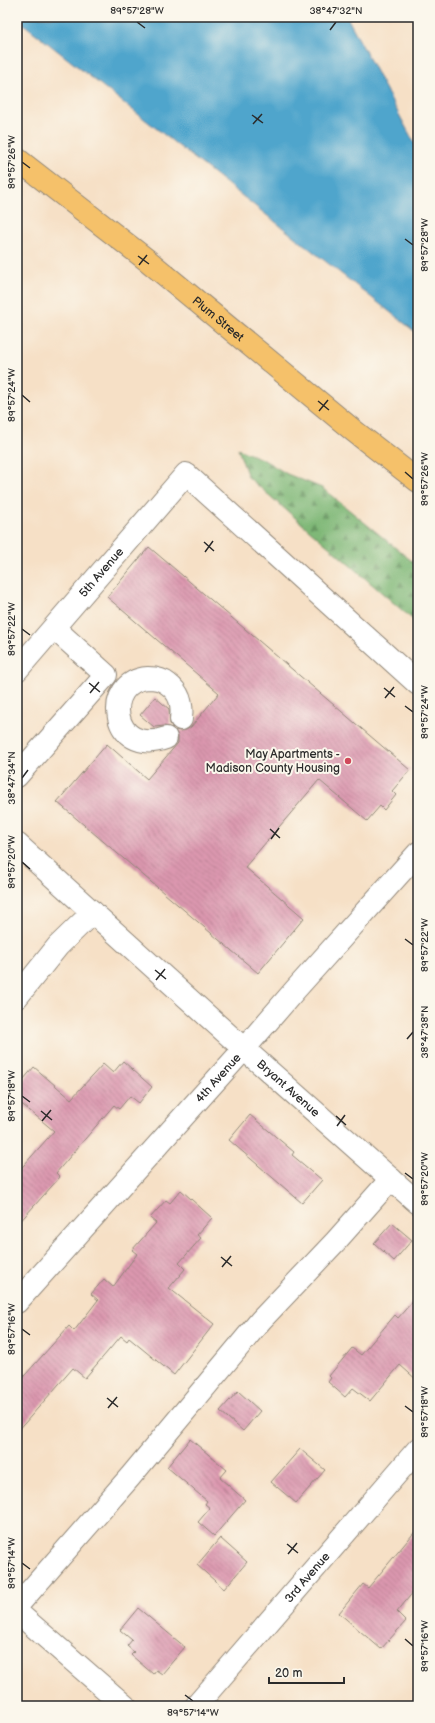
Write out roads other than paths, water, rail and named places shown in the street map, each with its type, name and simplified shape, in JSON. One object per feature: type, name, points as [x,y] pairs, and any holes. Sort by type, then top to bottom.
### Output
[{"type":"main road","name":"Plum Street","points":[[17,159],[147,260],[354,432],[418,481]]},
{"type":"street","name":"5th Avenue","points":[[17,670],[186,474],[418,684]]},
{"type":"street","points":[[54,628],[124,690]]},
{"type":"street","points":[[17,776],[106,675]]},
{"type":"street","points":[[166,738],[156,742],[144,742],[134,739],[125,732],[117,712],[119,700],[124,690],[132,683],[142,678],[154,678],[164,681],[173,688],[180,697],[182,707],[181,719]]},
{"type":"street","name":"Bryant Avenue","points":[[17,844],[244,1050],[418,1203]]},
{"type":"street","name":"4th Avenue","points":[[17,1302],[244,1050],[295,990],[418,853]]},
{"type":"street","points":[[17,997],[58,946],[93,912]]},
{"type":"street","points":[[17,1606],[130,1477],[261,1320],[336,1241],[391,1180]]},
{"type":"street","name":"3rd Avenue","points":[[196,1706],[418,1449]]},
{"type":"street","points":[[17,1612],[125,1706]]},
{"type":"water","points":[[17,17],[347,17],[418,150],[418,334],[17,19]]},
{"type":"place","name":"May Apartments - Madison County Housing","points":[[348,761]]}]
